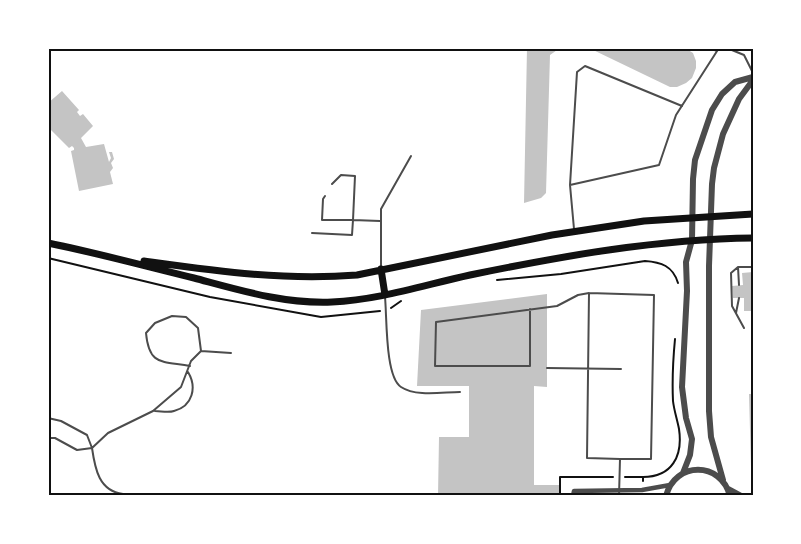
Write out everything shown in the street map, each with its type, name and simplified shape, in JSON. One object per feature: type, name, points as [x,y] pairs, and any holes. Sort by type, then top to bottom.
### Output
[{"type":"main road","points":[[48,243],[112,256],[255,276],[335,277],[357,275],[574,231],[644,221],[753,214]]},
{"type":"main road","points":[[112,256],[250,293],[285,300],[331,302],[384,295],[559,257],[710,238],[753,238]]},
{"type":"main road","points":[[381,269],[384,295]]},
{"type":"street","points":[[730,496],[711,438],[711,217],[714,168],[723,134],[739,99],[753,78]]},
{"type":"street","points":[[666,496],[670,485],[683,473],[690,455],[692,439],[686,418],[682,387],[687,291],[686,262],[692,240],[695,160],[700,139],[712,110],[722,94],[735,82],[753,78]]},
{"type":"street","points":[[683,473],[701,470],[713,472],[723,480]]},
{"type":"street","points":[[573,496],[574,491],[619,494],[670,485]]},
{"type":"street","points":[[728,488],[741,496]]},
{"type":"lane","points":[[570,185],[659,165],[676,115],[718,50],[710,48]]},
{"type":"lane","points":[[727,48],[744,55],[753,73]]},
{"type":"lane","points":[[574,231],[570,185],[577,72],[585,66],[682,106]]},
{"type":"lane","points":[[381,269],[381,209],[411,156]]},
{"type":"lane","points":[[312,233],[352,235],[355,176],[341,175],[332,184]]},
{"type":"lane","points":[[324,196],[322,220],[380,221]]},
{"type":"lane","points":[[744,328],[732,306],[731,273],[738,267],[753,267]]},
{"type":"lane","points":[[738,267],[739,285]]},
{"type":"lane","points":[[530,309],[530,366],[435,366],[436,322],[530,309],[557,306],[578,295],[589,294],[654,295],[651,459],[587,458],[589,294]]},
{"type":"lane","points":[[384,295],[393,379],[401,387],[416,392],[460,392]]},
{"type":"lane","points":[[736,314],[739,298]]},
{"type":"lane","points":[[190,366],[156,359],[147,350],[146,333],[155,323],[172,316],[186,317],[198,328],[201,351]]},
{"type":"lane","points":[[48,438],[55,438],[77,450],[92,448],[108,433],[153,411],[181,387],[191,361],[201,351],[231,353]]},
{"type":"lane","points":[[547,368],[621,369]]},
{"type":"lane","points":[[153,411],[171,412],[180,409],[188,402],[193,392],[194,382],[188,372]]},
{"type":"lane","points":[[48,418],[61,421],[87,435],[95,468],[102,483],[114,493],[123,494]]},
{"type":"lane","points":[[619,494],[620,459]]},
{"type":"path","points":[[48,258],[210,297],[321,317],[387,310],[408,297]]},
{"type":"path","points":[[493,280],[561,274],[645,261],[669,267],[678,284]]},
{"type":"path","points":[[625,477],[655,477],[663,474],[673,465],[680,448],[679,430],[673,404],[672,374],[675,338]]},
{"type":"path","points":[[560,496],[560,477],[612,477]]},
{"type":"path","points":[[642,490],[643,477]]},
{"type":"building","points":[[527,48],[560,48],[550,55],[546,193],[541,198],[524,203]]},
{"type":"building","points":[[589,48],[685,48],[693,53],[696,68],[692,78],[686,83],[670,87]]},
{"type":"building","points":[[62,91],[79,110],[77,112],[80,116],[83,114],[93,126],[81,138],[86,147],[104,144],[109,162],[111,158],[109,152],[112,152],[114,159],[110,172],[113,184],[79,191],[71,151],[74,148],[72,146],[69,148],[48,127],[48,103]]},
{"type":"building","points":[[753,272],[753,311],[744,311],[744,298],[733,298],[732,286],[743,285],[742,273]]},
{"type":"building","points":[[547,294],[547,387],[534,386],[534,485],[559,485],[559,496],[438,496],[439,437],[469,437],[469,386],[417,386],[421,310]]},
{"type":"building","points":[[749,394],[753,394],[753,467],[751,467]]}]
